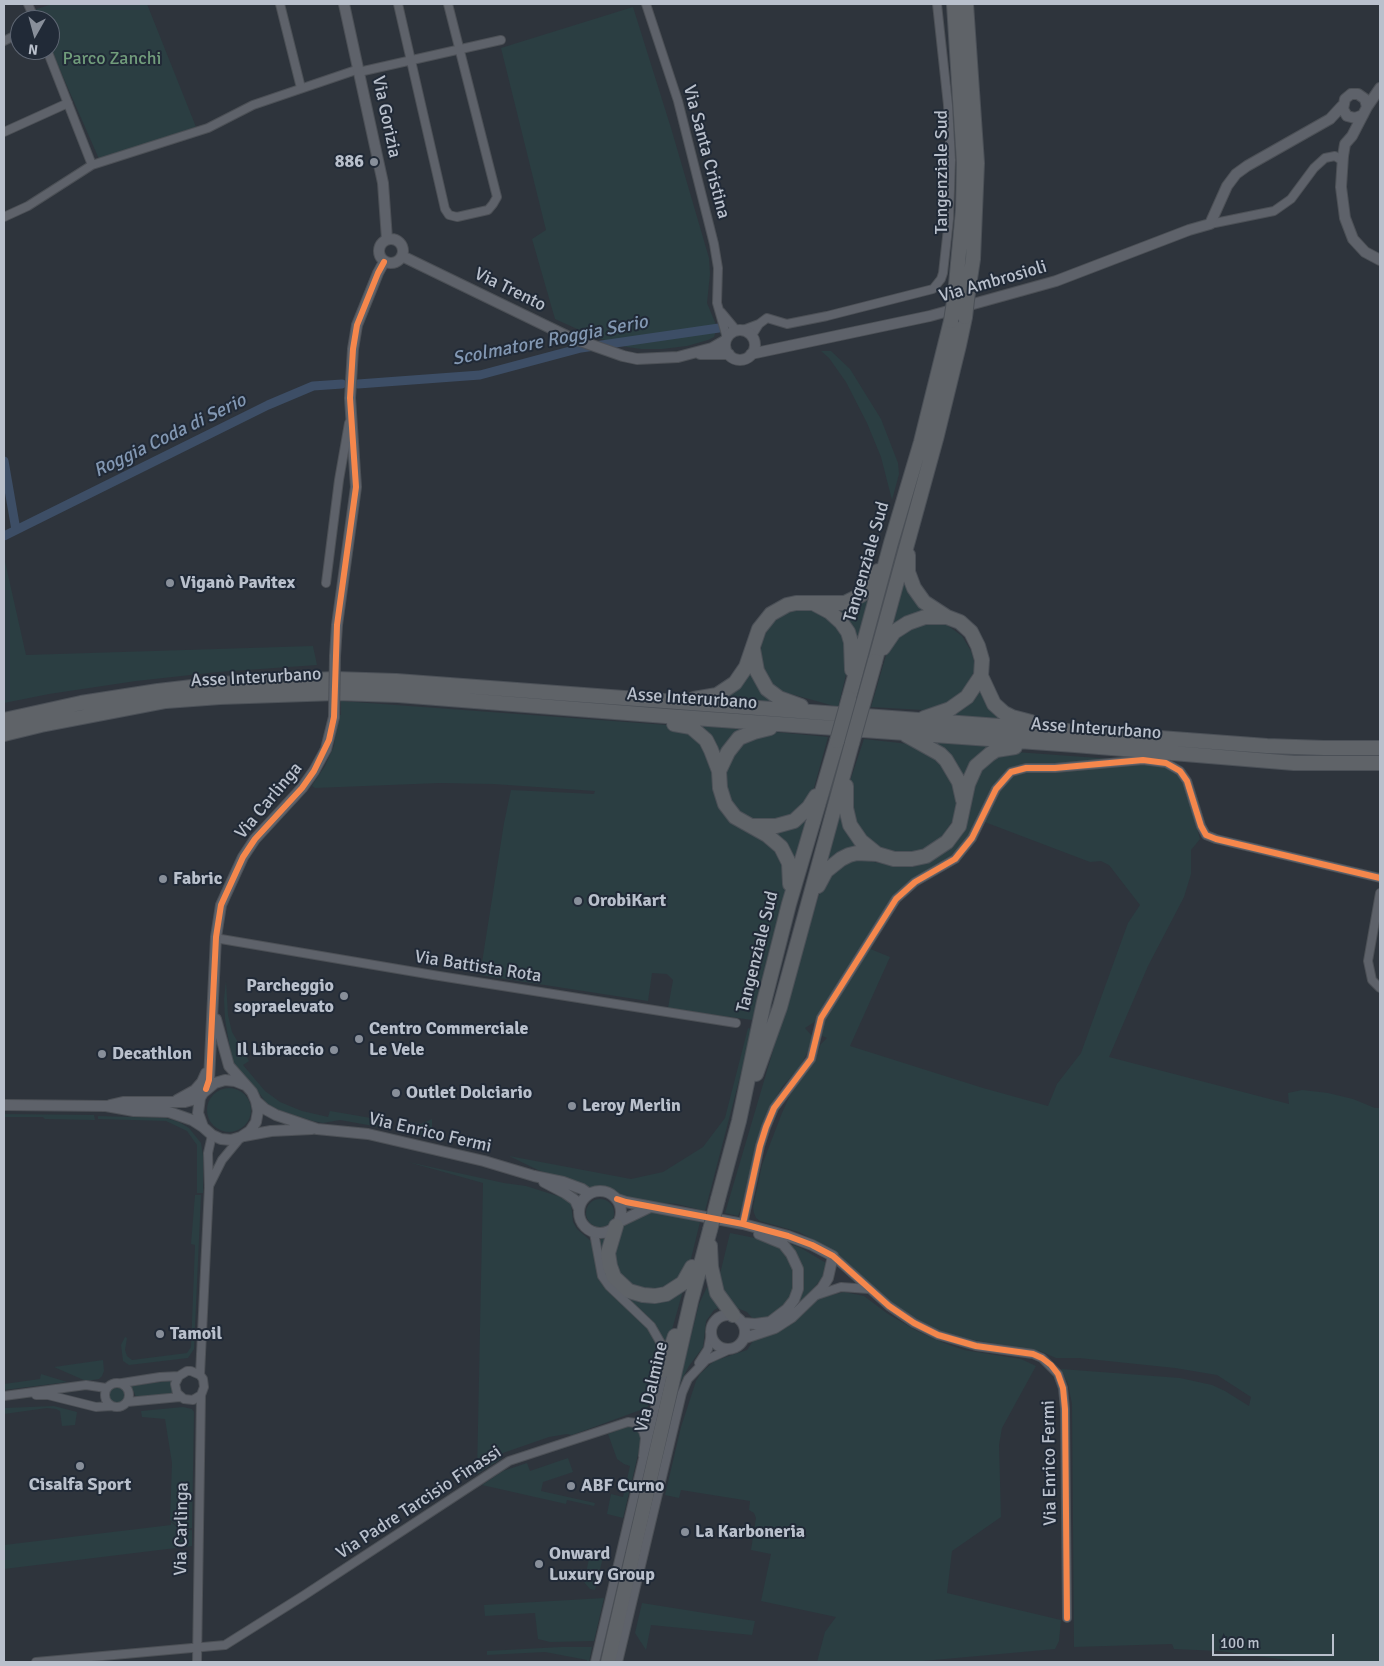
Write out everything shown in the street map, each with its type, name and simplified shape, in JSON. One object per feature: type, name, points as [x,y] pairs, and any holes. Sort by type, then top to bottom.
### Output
[{"type":"highway","points":[[947,4],[953,72],[961,104]]},
{"type":"highway","name":"Tangenziale Sud","points":[[740,1121],[787,983],[943,411],[959,345],[958,318],[961,293],[964,163],[954,4]]},
{"type":"highway","name":"Tangenziale Sud","points":[[961,293],[973,259],[977,163],[966,4]]},
{"type":"highway","name":"Tangenziale Sud","points":[[740,1121],[764,1002],[789,904],[837,741],[891,543],[958,318]]},
{"type":"highway","points":[[908,539],[908,572],[914,588],[924,602],[947,618]]},
{"type":"highway","points":[[677,703],[717,695],[735,683],[746,667],[758,629],[771,614],[787,605],[796,603],[845,603],[861,595],[873,582],[891,543]]},
{"type":"highway","points":[[815,604],[830,612],[848,632],[851,642],[852,665],[849,698]]},
{"type":"highway","points":[[875,662],[888,640],[899,628],[908,623],[925,617],[947,618],[960,622],[970,632],[978,646],[982,660],[981,676],[990,698],[1004,713],[1076,739]]},
{"type":"highway","points":[[753,643],[759,677],[773,694],[788,702],[834,713]]},
{"type":"highway","points":[[918,720],[950,709],[967,697],[981,676]]},
{"type":"highway","name":"Asse Interurbano","points":[[4,720],[81,703],[158,690],[218,684],[335,679],[396,681],[918,720],[1294,763],[1380,763]]},
{"type":"highway","name":"Asse Interurbano","points":[[4,734],[49,723],[166,701],[220,696],[336,693],[398,695],[903,734],[1380,748]]},
{"type":"highway","points":[[666,716],[674,724],[691,727],[699,733],[711,750],[719,771],[720,788],[724,804],[735,817],[775,841],[786,854],[791,871],[789,904]]},
{"type":"highway","points":[[719,771],[728,752],[739,738],[766,730],[778,724]]},
{"type":"highway","points":[[903,734],[940,754],[946,760],[959,782],[964,805]]},
{"type":"highway","points":[[802,928],[816,889],[826,871],[841,859],[857,853],[877,854],[902,860],[926,856],[947,842],[954,835],[961,820],[971,775],[976,766],[990,754],[1003,748],[1076,739]]},
{"type":"highway","points":[[750,826],[785,825],[803,814],[814,800],[837,741]]},
{"type":"highway","points":[[852,744],[845,797],[848,818],[862,841],[877,854]]},
{"type":"highway","name":"Via Dalmine","points":[[608,1662],[684,1330],[740,1121]]},
{"type":"highway","points":[[617,1224],[608,1253],[610,1266],[614,1277],[629,1291],[643,1296],[666,1294],[683,1283],[692,1267]]},
{"type":"highway","points":[[664,1370],[700,1242],[710,1230]]},
{"type":"highway","points":[[710,1230],[711,1267],[717,1293],[738,1319]]},
{"type":"street","points":[[280,4],[301,88]]},
{"type":"street","name":"Via Gorizia","points":[[344,4],[383,183],[387,239],[380,245],[378,250],[384,262],[356,325],[350,381]]},
{"type":"street","points":[[398,4],[445,208],[450,215],[458,217],[488,210],[494,204],[497,197],[448,4]]},
{"type":"street","name":"Via Santa Cristina","points":[[646,4],[678,101],[714,244],[718,276],[716,295],[726,339]]},
{"type":"street","points":[[720,311],[746,334],[755,347],[752,354],[740,360],[729,354],[725,348],[726,339],[746,334],[767,318],[774,319],[780,323],[796,322],[924,292],[933,289],[941,279],[950,198],[951,160],[948,105],[937,4]]},
{"type":"street","points":[[4,217],[28,206],[92,165],[208,128],[253,106],[301,88],[359,70],[501,40]]},
{"type":"street","points":[[51,60],[92,165]]},
{"type":"street","points":[[1210,224],[1227,186],[1236,174],[1330,119],[1342,106],[1347,96],[1380,88]]},
{"type":"street","points":[[1380,88],[1345,144],[1341,192],[1347,226],[1359,247],[1370,256],[1380,260]]},
{"type":"street","points":[[1358,94],[1365,99],[1365,111]]},
{"type":"street","points":[[4,132],[68,103]]},
{"type":"street","points":[[1342,106],[1355,128]]},
{"type":"street","points":[[1330,119],[1349,116],[1355,118],[1365,111]]},
{"type":"street","points":[[1210,224],[1274,211],[1293,196],[1314,168],[1325,158],[1335,156],[1343,161]]},
{"type":"street","name":"Via Ambrosioli","points":[[752,354],[930,316],[1056,282],[1189,230],[1210,224]]},
{"type":"street","points":[[384,262],[396,262],[402,256],[403,251],[400,243],[396,240],[387,239]]},
{"type":"street","name":"Via Trento","points":[[402,256],[569,337],[601,349],[637,359],[694,354],[729,354]]},
{"type":"street","points":[[746,334],[778,348]]},
{"type":"street","name":"Via Trento","points":[[694,354],[712,348],[726,339]]},
{"type":"street","name":"Via Carlinga","points":[[200,1098],[206,1089],[209,1063],[216,937],[221,905],[243,856],[255,839],[302,788],[314,771],[326,749],[334,717],[335,656],[339,607],[356,493],[350,381]]},
{"type":"street","points":[[326,583],[339,480],[351,416]]},
{"type":"street","points":[[618,1662],[682,1393],[688,1379],[708,1349],[711,1328],[717,1319],[722,1316],[755,1324],[770,1322],[780,1316],[794,1300],[798,1280],[796,1262],[792,1254],[783,1244],[758,1234],[743,1224],[766,1126],[774,1108],[811,1059],[821,1018],[896,899],[914,882],[955,859],[972,838],[996,789],[1011,772],[1026,768],[1055,768],[1143,760],[1166,763],[1180,771],[1187,781],[1201,826],[1206,835],[1380,878]]},
{"type":"street","points":[[1380,893],[1368,962],[1372,980],[1380,988]]},
{"type":"street","name":"Via Battista Rota","points":[[216,937],[433,975],[736,1023]]},
{"type":"street","name":"Via Carlinga","points":[[208,1188],[222,1160],[241,1137],[250,1131],[256,1122],[258,1111],[252,1092],[228,1066],[213,1008]]},
{"type":"street","name":"Via Carlinga","points":[[171,1102],[183,1098],[195,1090],[202,1082],[209,1063]]},
{"type":"street","points":[[206,1089],[215,1083],[225,1080],[235,1081],[244,1085]]},
{"type":"street","points":[[106,1106],[123,1102],[185,1102],[200,1098],[198,1113],[203,1127]]},
{"type":"street","name":"Via Enrico Fermi","points":[[256,1100],[265,1109],[276,1115],[317,1128]]},
{"type":"street","points":[[4,1105],[106,1106],[134,1112],[169,1112],[192,1120],[212,1135],[226,1140],[241,1137]]},
{"type":"street","name":"Via Enrico Fermi","points":[[241,1137],[271,1131],[317,1128],[368,1134],[484,1161],[534,1176],[563,1182],[582,1189],[589,1194],[601,1191],[607,1192],[617,1199],[743,1224],[788,1236],[812,1245],[833,1256],[889,1306],[914,1323],[938,1335],[976,1346],[1034,1354],[1042,1358],[1058,1374],[1063,1388],[1067,1618]]},
{"type":"street","name":"Via Carlinga","points":[[197,1662],[201,1395],[204,1383],[200,1375],[208,1153],[212,1135]]},
{"type":"street","name":"Via Enrico Fermi","points":[[534,1176],[575,1200],[581,1221],[594,1233]]},
{"type":"street","points":[[579,1209],[581,1203],[589,1194]]},
{"type":"street","points":[[617,1199],[621,1210],[617,1224]]},
{"type":"street","points":[[595,1662],[664,1370],[664,1358],[663,1347],[651,1326],[602,1276],[594,1233],[606,1232],[617,1224],[650,1207]]},
{"type":"street","points":[[744,1338],[784,1323],[792,1317],[822,1288],[828,1278],[833,1256]]},
{"type":"street","points":[[813,1297],[828,1290],[841,1287],[869,1289]]},
{"type":"street","points":[[694,1371],[706,1360],[738,1347],[744,1338],[745,1328],[738,1319]]},
{"type":"street","points":[[711,1333],[714,1343],[722,1349],[728,1350]]},
{"type":"street","points":[[4,1396],[86,1385],[106,1388],[114,1382],[122,1383],[179,1376],[187,1371],[200,1375]]},
{"type":"street","points":[[179,1376],[175,1384],[180,1397]]},
{"type":"street","points":[[122,1383],[129,1391],[127,1402]]},
{"type":"street","points":[[106,1388],[106,1400],[111,1406]]},
{"type":"street","points":[[16,1394],[48,1395],[96,1407],[118,1407],[127,1402],[180,1397],[193,1400],[201,1395]]},
{"type":"street","name":"Via Padre Tarcisio Finassi","points":[[36,1662],[197,1646],[216,1647],[225,1645],[304,1596],[509,1461],[624,1423],[636,1423],[641,1427],[645,1436],[643,1456]]},
{"type":"green space","name":"Parco Zanchi","points":[[52,4],[147,4],[196,127],[99,159],[56,60],[60,60],[60,10],[34,10]]},
{"type":"green space","points":[[633,7],[709,258],[710,274],[707,303],[717,327],[714,337],[687,346],[662,349],[627,347],[595,337],[555,319],[532,239],[546,230],[501,48]]},
{"type":"green space","points":[[821,351],[831,351],[850,369],[881,419],[898,463],[899,474],[892,500],[881,457],[867,423],[846,382],[829,358]]},
{"type":"green space","points":[[4,557],[26,655],[313,646],[317,665],[218,672],[136,681],[4,703]]},
{"type":"green space","points":[[904,574],[931,611],[918,612],[907,616],[896,622],[888,631]]},
{"type":"green space","points":[[875,586],[858,645],[828,607]]},
{"type":"green space","points":[[812,607],[840,629],[845,640],[849,663],[838,707],[780,691],[765,674],[760,661],[762,640],[772,623],[787,613]]},
{"type":"green space","points":[[917,622],[937,622],[947,625],[962,636],[971,651],[976,668],[957,698],[946,704],[923,710],[871,707],[889,645]]},
{"type":"green space","points":[[749,668],[785,705],[714,700]]},
{"type":"green space","points":[[980,684],[1013,720],[942,715]]},
{"type":"green space","points":[[341,701],[667,725],[692,734],[703,745],[713,770],[715,797],[722,813],[736,826],[765,839],[782,856],[787,884],[752,1020],[668,1008],[673,980],[667,974],[652,973],[648,1001],[480,975],[511,790],[594,794],[595,791],[493,784],[440,783],[315,788],[312,786],[325,766],[334,746],[338,715],[341,715]]},
{"type":"green space","points":[[695,724],[744,728],[746,729],[721,757]]},
{"type":"green space","points":[[775,732],[828,737],[814,788],[809,799],[793,817],[761,822],[743,816],[728,799],[723,777],[725,765],[742,742]]},
{"type":"green space","points":[[864,739],[909,744],[932,753],[951,776],[957,799],[953,820],[941,838],[927,848],[906,854],[883,850],[865,837],[851,813],[850,781]]},
{"type":"green space","points":[[926,740],[1000,746],[965,782]]},
{"type":"green space","points":[[1016,752],[1112,759],[1135,758],[1009,771],[970,838],[953,857],[913,881],[819,1017],[805,1028],[812,1036],[810,1047],[800,1067],[782,1087],[765,1117],[754,1155],[747,1194],[738,1216],[725,1213],[821,888],[831,874],[851,861],[869,861],[894,866],[913,867],[934,860],[950,847],[978,770],[998,756]]},
{"type":"green space","points":[[1135,763],[1163,765],[1174,770],[1183,778],[1200,839],[1191,850],[1191,874],[1184,897],[1148,966],[1109,1057],[1289,1104],[1288,1093],[1302,1090],[1328,1093],[1380,1108],[1380,1662],[1302,1662],[1219,1651],[1174,1649],[1172,1644],[1074,1647],[1072,1404],[1068,1384],[1061,1369],[1180,1378],[1212,1385],[1249,1406],[1251,1397],[1217,1375],[1175,1368],[1079,1358],[1056,1358],[1040,1351],[956,1337],[942,1332],[901,1310],[832,1250],[799,1232],[760,1221],[754,1213],[753,1207],[762,1165],[782,1113],[790,1095],[813,1063],[821,1044],[827,1038],[818,1034],[823,1019],[868,948],[890,957],[850,1046],[983,1088],[1048,1106],[1057,1084],[1081,1053],[1128,923],[1140,905],[1109,865],[1101,861],[1090,862],[982,821],[997,790],[1012,773],[1026,769]]},
{"type":"green space","points":[[840,809],[866,849],[826,866]]},
{"type":"green space","points":[[809,816],[796,867],[764,831]]},
{"type":"green space","points":[[226,981],[228,1015],[232,1032],[249,1061],[243,1065],[265,1091],[280,1102],[302,1111],[328,1117],[330,1111],[371,1118],[379,1127],[340,1120],[323,1123],[270,1106],[251,1082],[244,1079],[236,1070],[231,1054],[225,1019],[224,999]]},
{"type":"green space","points":[[748,1028],[751,1029],[748,1046],[705,1211],[677,1204],[624,1200],[612,1190],[601,1187],[590,1189],[538,1170],[509,1156],[631,1179],[663,1172],[703,1147],[725,1118]]},
{"type":"green space","points":[[233,1088],[245,1094],[250,1101],[250,1119],[245,1126],[238,1131],[225,1132],[217,1129],[210,1122],[207,1106],[210,1098],[217,1091]]},
{"type":"green space","points":[[4,1114],[94,1115],[95,1120],[4,1117]]},
{"type":"green space","points":[[98,1116],[166,1118],[179,1122],[189,1128],[201,1143],[203,1193],[197,1193],[197,1145],[187,1131],[166,1121],[98,1119]]},
{"type":"green space","points":[[432,1119],[432,1129],[427,1135],[411,1134],[403,1128],[403,1121],[421,1124]]},
{"type":"green space","points":[[408,1162],[526,1186],[564,1198],[571,1203],[573,1222],[577,1229],[592,1242],[598,1272],[604,1286],[652,1333],[659,1347],[661,1363],[659,1373],[646,1408],[572,1435],[549,1437],[503,1453],[501,1459],[477,1474],[483,1183]]},
{"type":"green space","points":[[195,1195],[201,1195],[194,1349],[188,1358],[129,1365],[123,1361],[121,1345],[125,1337],[127,1338],[125,1350],[127,1356],[132,1360],[187,1353],[191,1347],[195,1245],[191,1244]]},
{"type":"green space","points":[[600,1199],[610,1203],[614,1213],[610,1223],[600,1227],[590,1223],[586,1213],[590,1203]]},
{"type":"green space","points":[[653,1212],[700,1222],[688,1271],[666,1292],[627,1287],[612,1263],[619,1230],[644,1213]]},
{"type":"green space","points":[[730,1233],[765,1240],[781,1250],[791,1262],[795,1277],[792,1296],[774,1316],[754,1320],[747,1312],[727,1301],[718,1282]]},
{"type":"green space","points":[[601,1239],[607,1239],[625,1294],[684,1287],[666,1351],[662,1338],[616,1291],[605,1274],[600,1248]]},
{"type":"green space","points":[[782,1241],[801,1248],[826,1263],[822,1278],[798,1307],[797,1302],[802,1284]]},
{"type":"green space","points":[[707,1287],[720,1307],[714,1310],[706,1321],[703,1347],[689,1366],[679,1385],[699,1304]]},
{"type":"green space","points":[[844,1292],[864,1296],[888,1314],[917,1331],[944,1343],[964,1350],[1021,1359],[1036,1366],[1002,1428],[999,1445],[1001,1517],[952,1551],[947,1593],[1061,1620],[1059,1641],[1055,1649],[912,1662],[817,1662],[825,1632],[836,1617],[761,1601],[771,1554],[751,1550],[756,1518],[754,1513],[749,1510],[750,1501],[681,1490],[679,1498],[665,1495],[681,1427],[700,1374],[714,1361],[747,1350],[755,1338],[787,1327],[816,1299]]},
{"type":"green space","points":[[103,1360],[104,1371],[102,1376],[99,1379],[86,1381],[54,1367]]},
{"type":"green space","points":[[41,1374],[67,1382],[4,1390],[4,1384],[40,1379]]},
{"type":"green space","points":[[176,1380],[180,1397],[137,1399],[131,1386]]},
{"type":"green space","points":[[113,1386],[121,1386],[126,1391],[124,1402],[113,1404],[108,1399],[108,1391]]},
{"type":"green space","points":[[54,1406],[77,1412],[75,1425],[62,1426],[60,1411],[56,1409],[47,1408],[4,1414],[4,1408]]},
{"type":"green space","points":[[183,1407],[192,1409],[194,1412],[192,1528],[181,1529],[170,1520],[172,1463],[165,1419],[142,1417],[141,1411]]},
{"type":"green space","points":[[631,1427],[639,1432],[641,1442],[623,1518],[607,1514],[611,1494],[623,1497],[630,1466],[617,1459],[608,1434]]},
{"type":"green space","points":[[568,1458],[573,1472],[543,1482],[541,1491],[595,1503],[594,1506],[567,1500],[566,1504],[482,1485],[503,1471],[527,1463],[530,1471]]},
{"type":"green space","points":[[171,1522],[182,1531],[192,1530],[192,1546],[4,1569],[4,1545],[171,1525]]},
{"type":"green space","points":[[590,1554],[603,1557],[595,1590],[590,1589],[584,1582]]},
{"type":"green space","points":[[604,1598],[594,1641],[550,1642],[538,1639],[535,1613],[485,1616],[484,1605]]},
{"type":"green space","points":[[642,1603],[755,1621],[752,1635],[651,1625],[646,1650],[635,1633]]},
{"type":"green space","points":[[592,1647],[589,1662],[587,1660],[545,1652],[487,1655],[487,1651]]},
{"type":"waterway","name":"Roggia Coda di Serio","points":[[358,384],[480,375],[581,348],[719,328]]},
{"type":"waterway","name":"Roggia Coda di Serio","points":[[4,536],[268,405],[313,386],[342,384]]},
{"type":"waterway","points":[[4,461],[16,530]]},
{"type":"cycle path","points":[[206,1089],[209,1080],[216,937],[221,905],[243,857],[255,839],[302,788],[314,771],[329,740],[334,717],[337,625],[356,487],[350,398],[353,349],[357,325],[384,262]]},
{"type":"cycle path","points":[[743,1224],[766,1127],[774,1108],[811,1059],[821,1018],[896,899],[915,882],[955,859],[972,838],[996,789],[1011,772],[1026,768],[1055,768],[1143,760],[1166,763],[1180,771],[1187,781],[1201,826],[1206,835],[1380,878]]},
{"type":"cycle path","points":[[617,1199],[743,1224],[788,1236],[812,1245],[833,1256],[889,1306],[914,1323],[938,1335],[976,1346],[1033,1354],[1051,1365],[1058,1374],[1063,1388],[1065,1409],[1067,1618]]},
{"type":"place","name":"886","points":[[374,162]]},
{"type":"place","name":"Viganò Pavitex","points":[[170,583]]},
{"type":"place","name":"Fabric","points":[[163,879]]},
{"type":"place","name":"OrobiKart","points":[[578,901]]},
{"type":"place","name":"Parcheggio sopraelevato","points":[[344,996]]},
{"type":"place","name":"Centro Commerciale Le Vele","points":[[359,1039]]},
{"type":"place","name":"Il Libraccio","points":[[334,1050]]},
{"type":"place","name":"Decathlon","points":[[102,1054]]},
{"type":"place","name":"Outlet Dolciario","points":[[396,1093]]},
{"type":"place","name":"Leroy Merlin","points":[[572,1106]]},
{"type":"place","name":"Tamoil","points":[[160,1334]]},
{"type":"place","name":"Cisalfa Sport","points":[[80,1466]]},
{"type":"place","name":"ABF Curno","points":[[571,1486]]},
{"type":"place","name":"La Karboneria","points":[[685,1532]]},
{"type":"place","name":"Onward Luxury Group","points":[[539,1564]]},
{"type":"water label","name":"Scolmatore Roggia Serio","points":[[550,341]]}]
